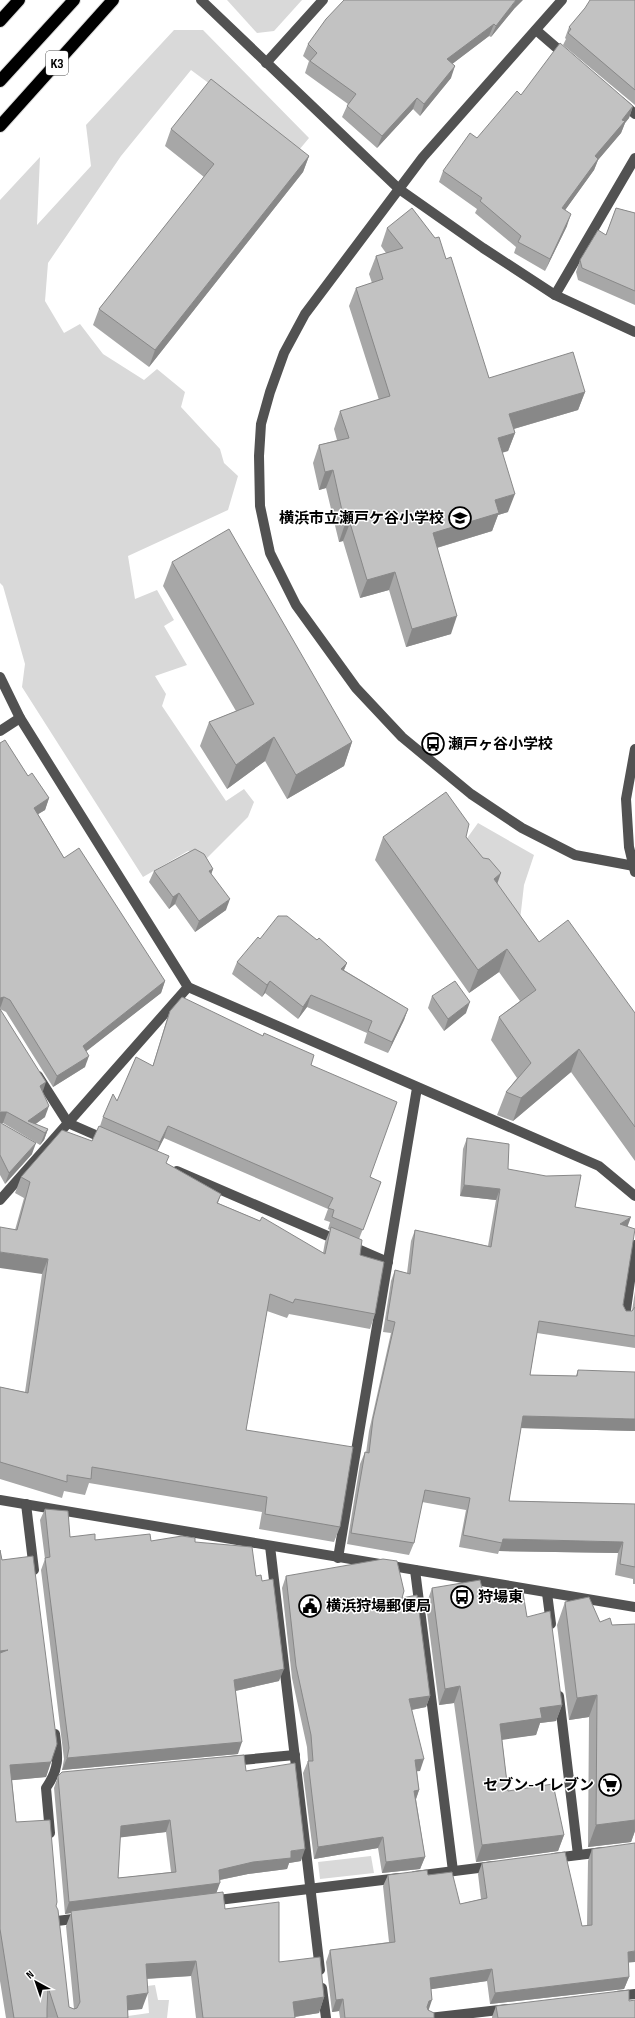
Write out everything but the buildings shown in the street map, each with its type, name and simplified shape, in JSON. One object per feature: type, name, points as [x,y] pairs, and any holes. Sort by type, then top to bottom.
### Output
[{"type":"highway","points":[[3,18],[11,0]]},
{"type":"highway","points":[[3,18],[19,0]]},
{"type":"highway","name":"K3","points":[[0,81],[74,0]]},
{"type":"highway","name":"K3","points":[[0,126],[113,0]]},
{"type":"street","points":[[201,0],[398,189],[483,248],[555,295],[635,332]]},
{"type":"street","points":[[266,63],[324,0]]},
{"type":"street","points":[[562,0],[423,158],[398,189],[305,314],[284,353],[270,392],[261,424],[259,456],[260,506],[270,553],[292,598],[315,634],[356,688],[402,737],[471,794],[522,828],[575,855],[634,869],[629,847],[626,799],[635,749]]},
{"type":"street","points":[[536,30],[577,64]]},
{"type":"street","points":[[612,94],[635,114]]},
{"type":"street","points":[[555,295],[635,158]]},
{"type":"street","points":[[0,677],[20,718],[188,987],[599,1166],[635,1196]]},
{"type":"street","points":[[0,731],[20,718]]},
{"type":"street","points":[[0,1200],[188,987]]},
{"type":"street","points":[[34,1069],[68,1123],[119,1145]]},
{"type":"street","points":[[338,1558],[417,1088]]},
{"type":"street","points":[[30,1146],[42,1153]]},
{"type":"street","points":[[170,1168],[388,1262]]},
{"type":"street","points":[[625,1317],[635,1245]]},
{"type":"street","points":[[0,1500],[635,1607]]},
{"type":"street","points":[[26,1504],[36,1582]]},
{"type":"street","points":[[270,1546],[326,2018]]},
{"type":"street","points":[[415,1570],[453,1871]]},
{"type":"street","points":[[547,1593],[552,1631]]},
{"type":"street","points":[[558,1685],[578,1855]]},
{"type":"street","points":[[51,1842],[46,1788],[58,1776],[58,1760],[53,1722]]},
{"type":"street","points":[[217,1762],[294,1755]]},
{"type":"street","points":[[547,1859],[614,1851]]},
{"type":"street","points":[[200,1903],[508,1864]]},
{"type":"street","points":[[58,1921],[89,1917]]},
{"type":"street","points":[[603,1997],[635,1994]]},
{"type":"street","points":[[429,2018],[516,2008]]},
{"type":"shaded area","points":[[227,0],[302,0],[274,31],[257,33]]},
{"type":"shaded area","points":[[174,30],[203,30],[309,138],[299,150],[191,70],[121,156],[48,263],[45,301],[64,333],[80,324],[103,354],[144,380],[157,369],[185,392],[181,407],[220,449],[224,463],[238,476],[228,510],[128,556],[135,599],[157,590],[174,620],[164,626],[187,665],[155,676],[166,694],[162,706],[226,801],[244,789],[254,802],[248,817],[206,859],[188,851],[143,877],[22,687],[25,664],[3,586],[0,583],[0,200],[40,157],[37,225],[91,166],[86,125]]},
{"type":"shaded area","points":[[478,823],[534,855],[524,885],[519,929],[465,841]]},
{"type":"shaded area","points":[[371,1856],[374,1873],[320,1879],[318,1862]]},
{"type":"shaded area","points":[[155,1985],[158,2000],[169,2000],[167,2018],[128,2018],[128,2016],[149,2013],[147,1986]]},
{"type":"place","name":"横浜市立瀬戸ケ谷小学校","points":[[460,518]]},
{"type":"place","name":"瀬戸ヶ谷小学校","points":[[433,744]]},
{"type":"place","name":"狩場東","points":[[462,1597]]},
{"type":"place","name":"横浜狩場郵便局","points":[[310,1606]]},
{"type":"place","name":"セブン-イレブン","points":[[610,1785]]}]
